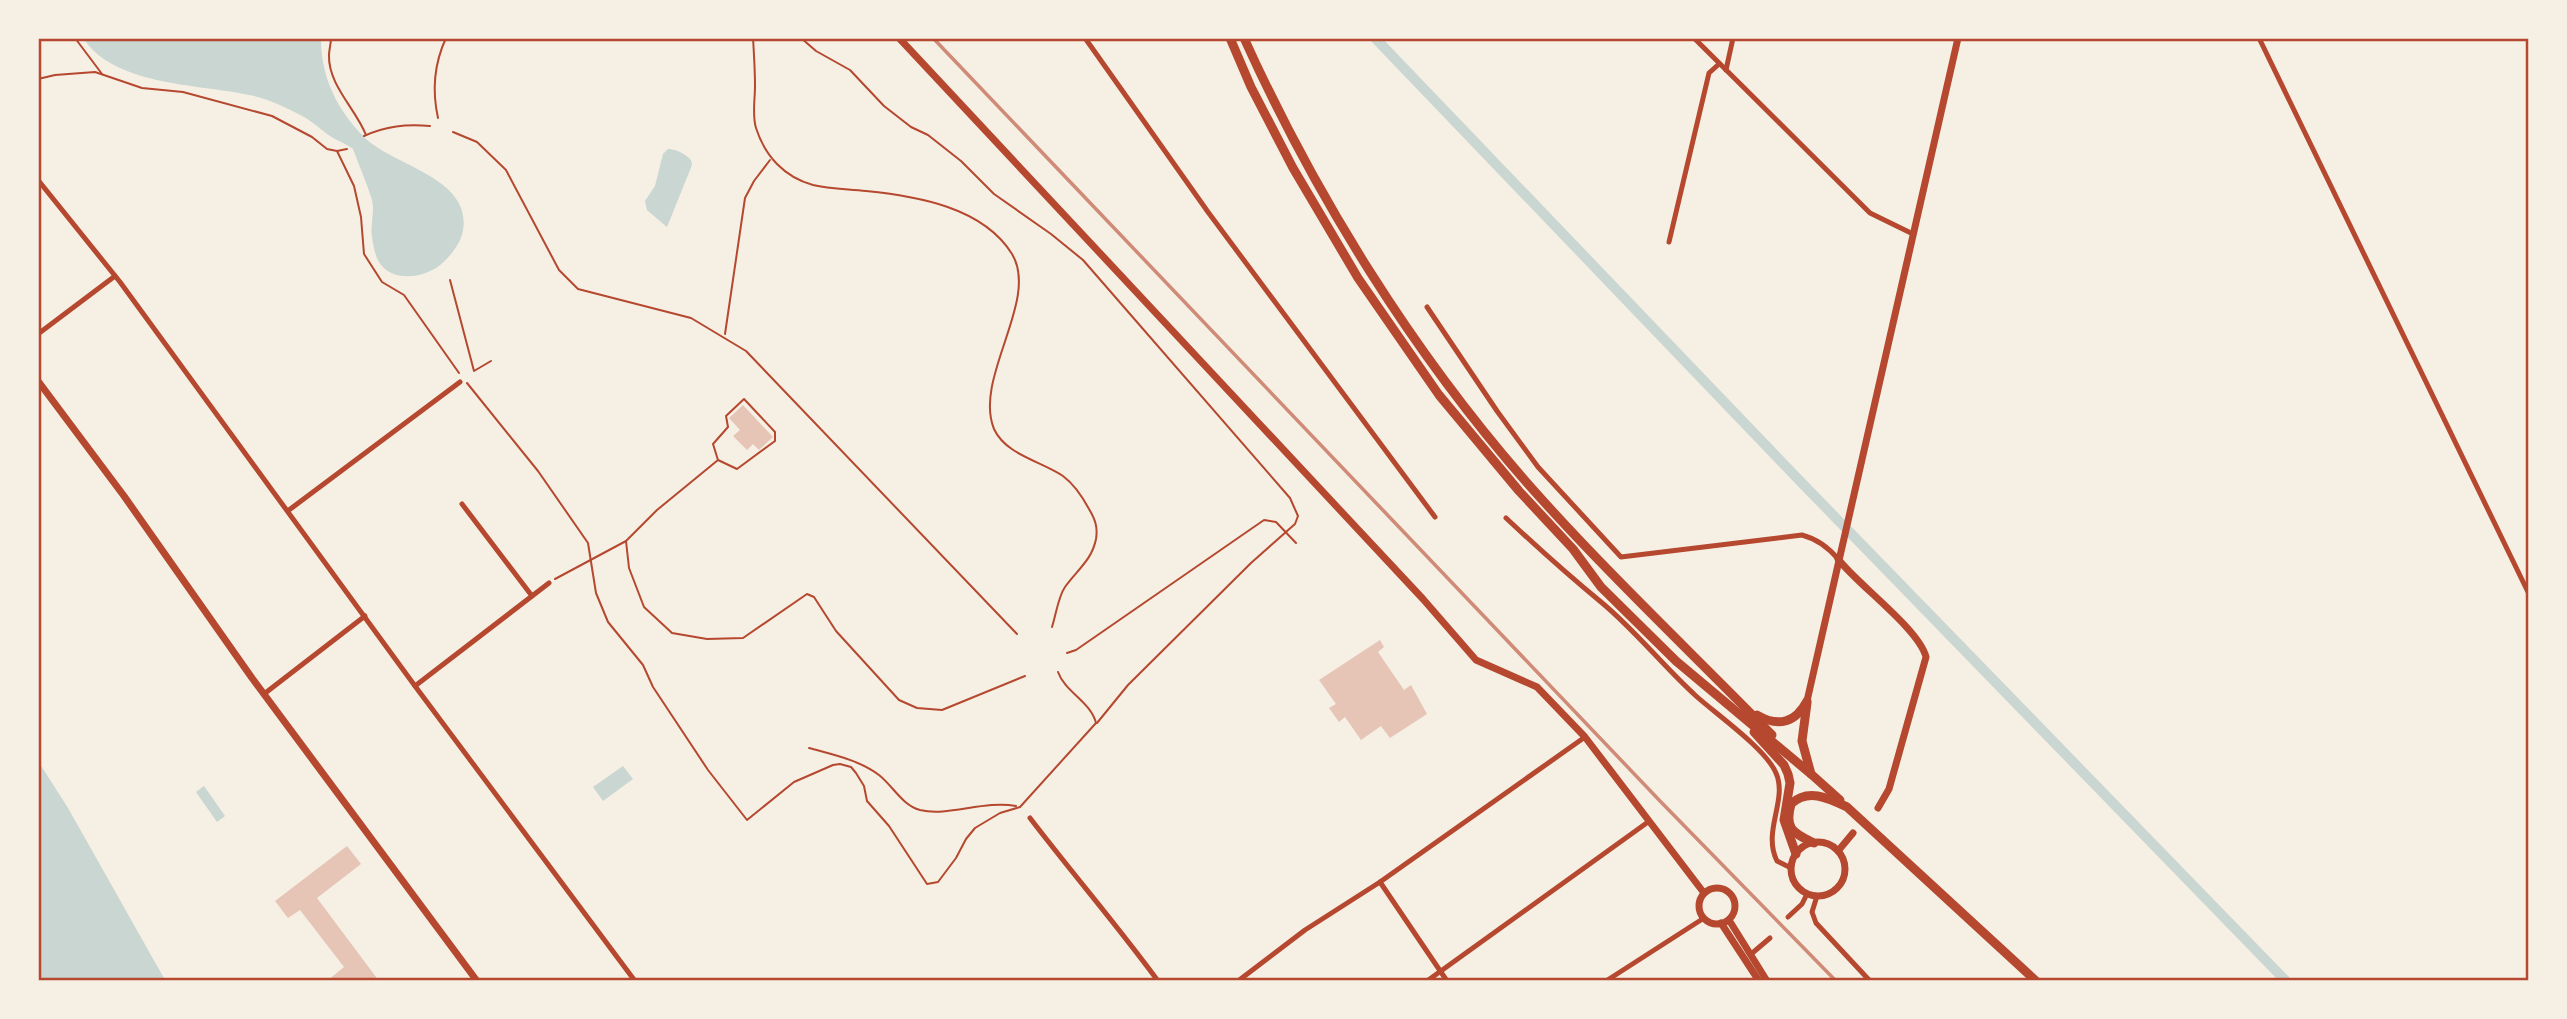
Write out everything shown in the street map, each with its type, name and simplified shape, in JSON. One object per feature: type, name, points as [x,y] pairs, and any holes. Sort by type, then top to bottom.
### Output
[{"type":"main road","points":[[1230,38],[1251,87],[1306,190],[1358,278],[1439,395],[1519,491],[1573,550],[1601,587],[1675,661],[1811,774]]},
{"type":"main road","points":[[1244,38],[1265,85],[1314,178],[1373,276],[1450,386],[1526,482],[1579,540],[1811,774],[2036,981]]},
{"type":"main road","points":[[1807,701],[1802,741],[1811,774]]},
{"type":"main road","points":[[1746,708],[1763,718],[1777,722],[1800,715],[1807,701]]},
{"type":"main road","points":[[1731,707],[1784,765],[1788,774],[1790,792],[1784,820],[1796,854]]},
{"type":"main road","points":[[1814,843],[1793,832],[1789,822],[1791,804],[1804,796],[1813,795],[1828,798],[1850,810]]},
{"type":"street","points":[[899,38],[1408,583],[1476,660],[1537,687],[1585,737],[1704,893]]},
{"type":"street","points":[[1085,38],[1208,212],[1435,517]]},
{"type":"street","points":[[1694,38],[1870,213],[1913,234]]},
{"type":"street","points":[[1726,70],[1733,38]]},
{"type":"street","points":[[1807,701],[1958,38]]},
{"type":"street","points":[[2259,38],[2529,592]]},
{"type":"street","points":[[1669,242],[1709,73],[1719,64]]},
{"type":"street","points":[[38,180],[115,276],[635,981]]},
{"type":"street","points":[[38,334],[115,276]]},
{"type":"street","points":[[1427,307],[1538,467],[1621,557],[1802,535],[1821,543],[1839,556],[1850,574],[1901,622],[1924,648],[1926,657],[1889,789],[1878,808]]},
{"type":"street","points":[[38,382],[124,496],[264,694],[477,981]]},
{"type":"street","points":[[289,510],[460,382]]},
{"type":"street","points":[[462,504],[531,596]]},
{"type":"street","points":[[1506,518],[1568,576],[1602,603],[1693,694],[1769,761],[1779,780],[1772,848],[1777,861],[1791,868]]},
{"type":"street","points":[[415,686],[549,583]]},
{"type":"street","points":[[264,694],[365,616]]},
{"type":"street","points":[[1238,981],[1305,930],[1380,881],[1585,737]]},
{"type":"street","points":[[1030,818],[1069,869],[1116,923],[1158,981]]},
{"type":"street","points":[[1427,981],[1648,822]]},
{"type":"street","points":[[1838,851],[1853,833]]},
{"type":"street","points":[[1827,844],[1838,851],[1844,865],[1842,880],[1832,892],[1817,896],[1807,894],[1795,883],[1791,868],[1796,854],[1807,845],[1827,844]]},
{"type":"street","points":[[1380,881],[1447,981]]},
{"type":"street","points":[[1718,887],[1732,895],[1735,911],[1729,920],[1715,923],[1704,918],[1699,908],[1704,893],[1718,887]]},
{"type":"street","points":[[1788,917],[1802,904],[1807,894]]},
{"type":"street","points":[[1817,896],[1812,912],[1816,923],[1870,981]]},
{"type":"street","points":[[1606,981],[1704,918]]},
{"type":"street","points":[[1729,920],[1767,981]]},
{"type":"street","points":[[1721,923],[1759,981]]},
{"type":"street","points":[[1751,955],[1770,938]]},
{"type":"path","points":[[75,38],[103,74]]},
{"type":"path","points":[[331,38],[328,56],[331,71],[343,98],[360,121],[365,135],[396,125],[430,126]]},
{"type":"path","points":[[438,118],[434,97],[435,78],[446,38]]},
{"type":"path","points":[[753,38],[754,120],[771,160],[782,170],[813,185],[907,196],[931,202],[967,216],[991,230],[1012,254],[1019,271],[1018,296],[990,402],[993,426],[999,437],[1009,446],[1062,475],[1076,488],[1096,520],[1097,537],[1093,550],[1086,564],[1064,588],[1052,627]]},
{"type":"path","points":[[337,151],[354,186],[361,217],[364,254],[382,282],[404,295],[464,379],[538,471],[588,543],[596,593],[608,622],[643,665],[653,687],[708,770],[747,820],[794,782],[833,765],[851,767],[864,786],[867,801],[908,853],[921,878],[926,884],[933,884],[947,872],[975,828],[1000,813],[1020,807],[1128,685],[1295,524],[1298,516],[1290,498],[1083,260],[994,194],[961,161],[928,135],[911,127],[884,106],[849,69],[816,51],[801,38]]},
{"type":"path","points":[[38,79],[95,72],[142,88],[183,92],[272,116],[312,137],[327,149],[347,149]]},
{"type":"path","points":[[453,131],[477,142],[506,170],[559,270],[578,289],[691,318],[746,351],[1017,634]]},
{"type":"path","points":[[724,336],[745,198],[754,181],[771,160]]},
{"type":"path","points":[[450,280],[474,372],[491,361]]},
{"type":"path","points":[[744,400],[775,432],[775,441],[737,469],[718,460],[713,444],[728,427],[726,416],[744,400]]},
{"type":"path","points":[[549,583],[626,541],[657,510],[718,460]]},
{"type":"path","points":[[1067,653],[1076,650],[1264,520],[1276,522],[1296,543]]},
{"type":"path","points":[[626,541],[629,568],[644,607],[672,633],[707,639],[743,638],[807,594],[814,597],[836,631],[900,700],[917,708],[942,710],[1025,676]]},
{"type":"path","points":[[1058,672],[1061,681],[1094,715],[1096,723]]},
{"type":"path","points":[[809,748],[865,766],[919,810],[1004,804],[1020,807],[1030,818]]},
{"type":"shaded area","points":[[84,39],[321,39],[328,80],[339,104],[355,127],[378,148],[444,185],[456,198],[463,212],[463,230],[457,246],[445,261],[422,274],[406,276],[391,273],[379,262],[375,253],[372,200],[351,147],[331,137],[304,117],[267,100],[138,75],[98,55]]},
{"type":"shaded area","points":[[668,149],[683,154],[691,160],[692,165],[667,227],[647,210],[645,201],[655,186],[663,154]]},
{"type":"shaded area","points":[[38,761],[68,808],[165,980],[39,980]]},
{"type":"shaded area","points":[[623,766],[633,779],[603,801],[593,787]]},
{"type":"shaded area","points":[[204,786],[225,816],[217,822],[196,792]]},
{"type":"building","points":[[743,405],[773,437],[759,450],[753,444],[747,450],[733,436],[740,430],[729,418]]},
{"type":"building","points":[[1380,640],[1384,647],[1378,652],[1404,690],[1411,685],[1427,714],[1390,738],[1381,726],[1361,740],[1345,717],[1339,722],[1329,708],[1336,704],[1319,680]]},
{"type":"building","points":[[347,846],[361,864],[317,898],[379,981],[327,981],[344,967],[300,910],[288,918],[275,901]]},
{"type":"waterway","points":[[1375,38],[1798,479],[2286,981]]},
{"type":"railway","points":[[933,38],[1660,801],[1836,981]]}]
